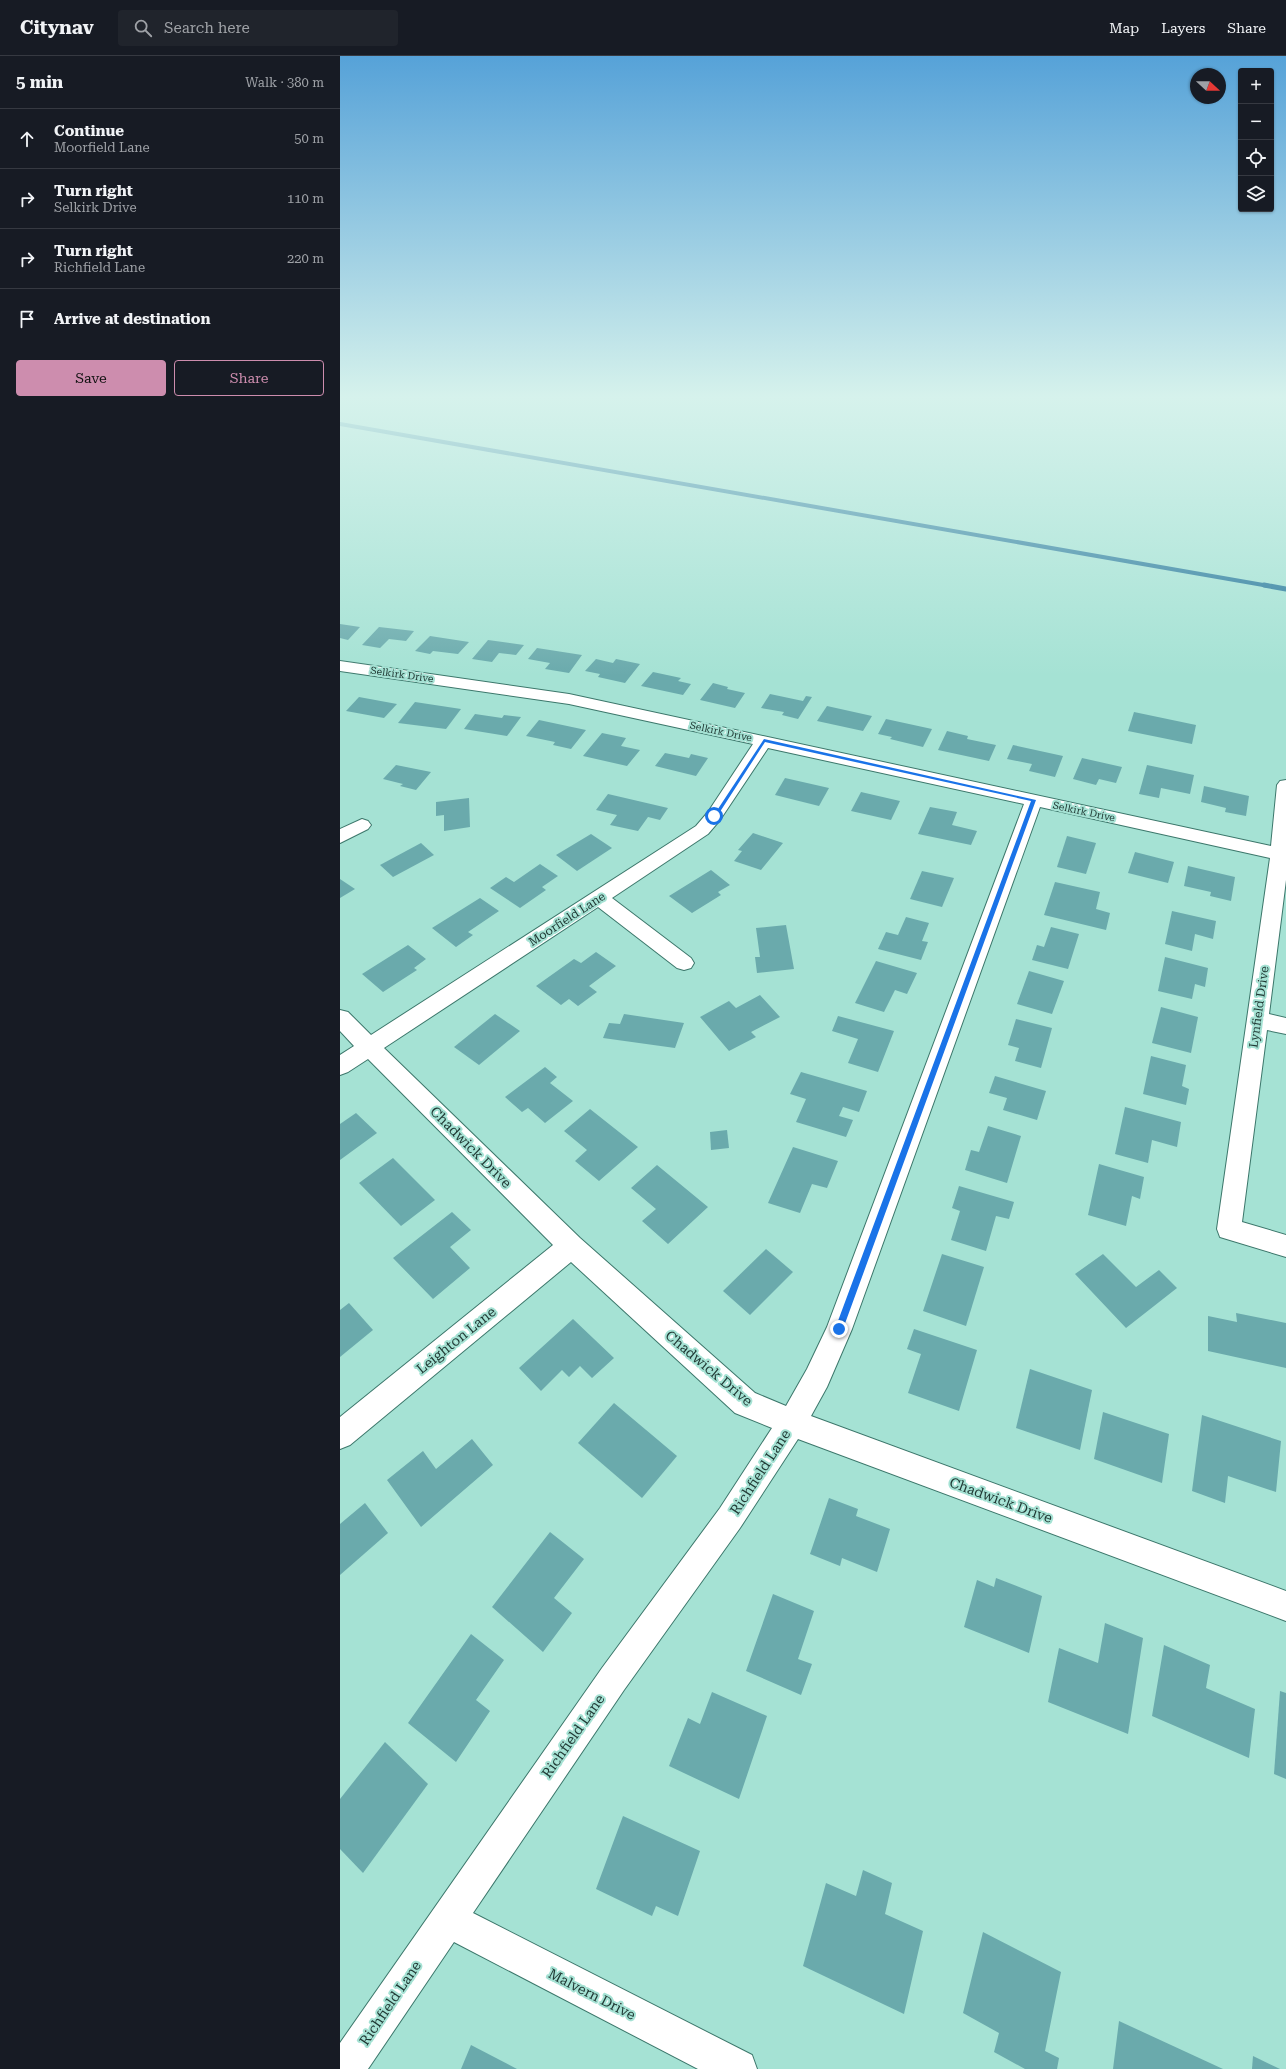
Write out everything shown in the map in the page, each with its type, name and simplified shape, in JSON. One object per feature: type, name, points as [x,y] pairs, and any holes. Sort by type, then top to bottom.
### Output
[{"type":"street","name":"Selkirk Drive","points":[[340,666],[569,699],[1283,855]]},
{"type":"street","name":"Moorfield Lane","points":[[340,1066],[600,898],[702,830],[714,816],[764,741]]},
{"type":"street","name":"Lynfield Drive","points":[[1286,785],[1283,855],[1257,1019],[1229,1229],[1286,1246]]},
{"type":"street","name":"Richfield Lane","points":[[345,2069],[613,1679],[730,1518],[792,1423],[817,1378],[839,1329],[1034,800]]},
{"type":"street","points":[[340,837],[362,825]]},
{"type":"street","points":[[600,898],[684,962]]},
{"type":"street","name":"Chadwick Drive","points":[[340,1018],[571,1246],[745,1403],[792,1423],[1286,1606]]},
{"type":"street","points":[[1257,1019],[1286,1026]]},
{"type":"street","name":"Leighton Lane","points":[[340,1435],[571,1246]]},
{"type":"street","name":"Malvern Drive","points":[[447,1919],[738,2069]]},
{"type":"building","points":[[340,624],[360,627],[348,640],[340,638]]},
{"type":"building","points":[[379,627],[414,631],[406,641],[389,639],[380,648],[362,645]]},
{"type":"building","points":[[430,636],[469,642],[458,654],[433,651],[430,654],[415,651]]},
{"type":"building","points":[[488,640],[524,645],[516,655],[499,653],[492,662],[472,659]]},
{"type":"building","points":[[537,648],[582,655],[569,673],[545,669],[550,663],[528,659]]},
{"type":"building","points":[[596,659],[613,663],[616,659],[640,664],[625,683],[598,677],[600,674],[585,671]]},
{"type":"building","points":[[653,672],[681,678],[678,681],[691,684],[683,695],[641,686]]},
{"type":"building","points":[[713,683],[728,687],[727,689],[745,693],[735,708],[700,700]]},
{"type":"building","points":[[770,694],[803,701],[806,696],[812,697],[798,719],[782,715],[784,712],[761,708]]},
{"type":"building","points":[[359,697],[397,704],[384,718],[346,711]]},
{"type":"building","points":[[415,702],[461,709],[446,729],[398,723]]},
{"type":"building","points":[[827,706],[872,716],[863,731],[817,721]]},
{"type":"building","points":[[1134,712],[1196,725],[1192,744],[1128,731]]},
{"type":"building","points":[[475,714],[502,718],[504,715],[521,717],[507,736],[464,729]]},
{"type":"building","points":[[886,719],[932,729],[923,747],[890,739],[892,737],[878,734]]},
{"type":"building","points":[[539,720],[586,730],[571,749],[553,745],[555,742],[526,736]]},
{"type":"building","points":[[947,731],[968,736],[967,739],[996,745],[989,761],[938,750]]},
{"type":"building","points":[[602,733],[626,738],[621,746],[640,750],[627,766],[583,756]]},
{"type":"building","points":[[1013,745],[1063,756],[1055,777],[1029,771],[1032,764],[1007,759]]},
{"type":"building","points":[[665,753],[689,758],[691,754],[708,758],[696,776],[655,766]]},
{"type":"building","points":[[1082,758],[1122,767],[1116,783],[1099,779],[1096,785],[1073,779]]},
{"type":"building","points":[[396,765],[431,772],[416,790],[400,786],[403,784],[383,779]]},
{"type":"building","points":[[1147,765],[1194,775],[1190,794],[1161,788],[1159,798],[1139,794]]},
{"type":"building","points":[[785,778],[829,788],[819,806],[775,795]]},
{"type":"building","points":[[1204,786],[1249,796],[1246,816],[1225,812],[1226,808],[1201,802]]},
{"type":"building","points":[[861,792],[900,801],[891,820],[851,811]]},
{"type":"building","points":[[608,794],[668,808],[660,820],[648,817],[638,831],[610,825],[617,815],[596,810]]},
{"type":"building","points":[[469,798],[470,827],[444,831],[444,815],[436,816],[436,802]]},
{"type":"building","points":[[930,807],[957,812],[952,825],[977,831],[971,845],[918,834]]},
{"type":"building","points":[[753,833],[783,843],[761,870],[734,861],[742,851],[738,850]]},
{"type":"building","points":[[591,834],[612,848],[577,871],[556,855]]},
{"type":"building","points":[[1067,836],[1096,843],[1086,874],[1057,867]]},
{"type":"building","points":[[421,843],[434,855],[393,877],[380,865]]},
{"type":"building","points":[[1135,852],[1174,862],[1168,883],[1128,873]]},
{"type":"building","points":[[540,864],[558,876],[542,887],[546,890],[520,908],[490,888],[506,877],[514,882]]},
{"type":"building","points":[[1188,866],[1235,877],[1231,901],[1210,896],[1211,892],[1184,886]]},
{"type":"building","points":[[711,870],[730,885],[718,892],[721,895],[692,913],[669,896]]},
{"type":"building","points":[[922,871],[954,878],[942,907],[910,899]]},
{"type":"building","points":[[340,879],[355,889],[340,898]]},
{"type":"building","points":[[1055,882],[1100,892],[1096,909],[1110,913],[1106,930],[1044,915]]},
{"type":"building","points":[[480,898],[499,911],[468,932],[473,935],[456,947],[432,928]]},
{"type":"building","points":[[1172,911],[1216,921],[1213,939],[1195,934],[1192,951],[1165,944]]},
{"type":"building","points":[[906,917],[929,923],[922,941],[928,942],[921,960],[878,949],[886,932],[898,935]]},
{"type":"building","points":[[786,925],[794,969],[757,973],[755,957],[760,957],[756,928]]},
{"type":"building","points":[[1051,927],[1079,934],[1068,969],[1032,960],[1037,945],[1044,947]]},
{"type":"building","points":[[408,945],[426,959],[414,968],[417,970],[383,992],[362,974]]},
{"type":"building","points":[[596,952],[616,966],[589,986],[597,992],[578,1006],[569,999],[561,1005],[536,986],[574,959],[581,963]]},
{"type":"building","points":[[1165,957],[1208,968],[1205,987],[1195,984],[1192,999],[1158,991]]},
{"type":"building","points":[[876,961],[917,973],[907,994],[895,990],[884,1012],[855,1003]]},
{"type":"building","points":[[1029,971],[1064,981],[1052,1014],[1017,1004]]},
{"type":"building","points":[[760,995],[780,1017],[751,1032],[756,1037],[729,1051],[700,1017],[729,1001],[736,1008]]},
{"type":"building","points":[[1161,1007],[1198,1017],[1191,1053],[1152,1043]]},
{"type":"building","points":[[495,1014],[520,1031],[479,1065],[454,1047]]},
{"type":"building","points":[[624,1014],[684,1023],[675,1048],[603,1038],[609,1023],[620,1024]]},
{"type":"building","points":[[838,1016],[894,1031],[878,1072],[848,1063],[858,1039],[832,1031]]},
{"type":"building","points":[[1016,1019],[1052,1028],[1041,1068],[1015,1061],[1019,1048],[1008,1045]]},
{"type":"building","points":[[1151,1056],[1186,1065],[1182,1086],[1189,1089],[1186,1105],[1143,1094]]},
{"type":"building","points":[[545,1067],[557,1077],[550,1083],[573,1101],[545,1123],[528,1108],[522,1112],[505,1097]]},
{"type":"building","points":[[801,1072],[867,1091],[859,1112],[843,1107],[839,1116],[853,1120],[846,1137],[796,1122],[806,1099],[790,1094]]},
{"type":"building","points":[[995,1076],[1046,1091],[1037,1120],[1003,1110],[1007,1098],[989,1093]]},
{"type":"building","points":[[1125,1107],[1181,1122],[1177,1147],[1152,1140],[1148,1163],[1115,1154]]},
{"type":"building","points":[[590,1109],[638,1147],[599,1181],[575,1161],[587,1150],[564,1131]]},
{"type":"building","points":[[356,1113],[377,1133],[340,1160],[340,1124]]},
{"type":"building","points":[[988,1126],[1021,1136],[1007,1183],[965,1170],[971,1150],[979,1152]]},
{"type":"building","points":[[727,1130],[729,1148],[711,1150],[710,1132]]},
{"type":"building","points":[[793,1147],[838,1161],[827,1188],[812,1184],[800,1213],[768,1203]]},
{"type":"building","points":[[393,1158],[435,1200],[401,1226],[359,1183]]},
{"type":"building","points":[[1099,1164],[1144,1177],[1140,1199],[1132,1196],[1126,1226],[1088,1215]]},
{"type":"building","points":[[657,1165],[708,1207],[668,1244],[642,1221],[656,1209],[631,1188]]},
{"type":"building","points":[[959,1186],[1014,1202],[1009,1219],[996,1216],[986,1251],[951,1240],[960,1211],[952,1208]]},
{"type":"building","points":[[452,1212],[471,1230],[450,1247],[470,1268],[433,1299],[393,1258]]},
{"type":"building","points":[[766,1249],[793,1272],[750,1315],[723,1291]]},
{"type":"building","points":[[942,1254],[984,1267],[966,1326],[923,1311]]},
{"type":"building","points":[[1103,1254],[1136,1287],[1159,1270],[1177,1288],[1126,1328],[1075,1274]]},
{"type":"building","points":[[349,1303],[373,1330],[340,1357],[340,1310]]},
{"type":"building","points":[[1236,1313],[1286,1323],[1286,1368],[1208,1351],[1208,1316],[1237,1322]]},
{"type":"building","points":[[573,1319],[614,1358],[592,1378],[580,1366],[569,1377],[562,1370],[541,1391],[519,1368]]},
{"type":"building","points":[[914,1329],[977,1350],[959,1411],[908,1393],[921,1354],[907,1349]]},
{"type":"building","points":[[1030,1369],[1092,1390],[1080,1450],[1016,1428]]},
{"type":"building","points":[[614,1403],[677,1456],[642,1498],[578,1443]]},
{"type":"building","points":[[1103,1412],[1169,1434],[1162,1483],[1094,1459]]},
{"type":"building","points":[[1202,1415],[1281,1441],[1276,1492],[1228,1476],[1225,1503],[1192,1491]]},
{"type":"building","points":[[472,1439],[493,1465],[421,1527],[387,1480],[423,1451],[436,1469]]},
{"type":"building","points":[[829,1498],[858,1509],[856,1516],[890,1529],[877,1572],[842,1558],[840,1566],[810,1554]]},
{"type":"building","points":[[365,1503],[388,1533],[340,1575],[340,1524]]},
{"type":"building","points":[[550,1532],[584,1559],[554,1598],[572,1613],[543,1652],[492,1607]]},
{"type":"building","points":[[996,1578],[1042,1596],[1029,1653],[964,1627],[977,1580],[994,1587]]},
{"type":"building","points":[[773,1594],[814,1611],[798,1659],[812,1664],[801,1695],[746,1671]]},
{"type":"building","points":[[1105,1623],[1143,1638],[1128,1734],[1048,1702],[1059,1648],[1098,1663]]},
{"type":"building","points":[[471,1634],[504,1660],[476,1700],[490,1711],[456,1762],[408,1723]]},
{"type":"building","points":[[1164,1645],[1210,1665],[1206,1688],[1255,1709],[1249,1758],[1152,1716]]},
{"type":"building","points":[[1280,1691],[1286,1693],[1286,1779],[1274,1774]]},
{"type":"building","points":[[712,1692],[767,1716],[739,1799],[669,1766],[688,1718],[700,1724]]},
{"type":"building","points":[[385,1742],[428,1784],[363,1873],[340,1849],[340,1799]]},
{"type":"building","points":[[623,1816],[700,1851],[678,1916],[656,1906],[652,1916],[596,1889]]},
{"type":"building","points":[[863,1870],[892,1883],[885,1914],[923,1931],[904,2014],[803,1966],[826,1883],[856,1896]]},
{"type":"building","points":[[983,1932],[1061,1972],[1045,2051],[1059,2058],[1057,2069],[1025,2069],[994,2052],[999,2033],[963,2013]]},
{"type":"building","points":[[1119,2021],[1223,2069],[1113,2069]]},
{"type":"building","points":[[471,2045],[517,2069],[461,2069]]},
{"type":"building","points":[[1253,2056],[1280,2069],[1252,2069]]},
{"type":"waterway","points":[[707,488],[1269,586]]},
{"type":"waterway","points":[[1264,585],[1286,589]]},
{"type":"route","points":[[714,816],[764,741],[1034,800],[839,1329]]}]
